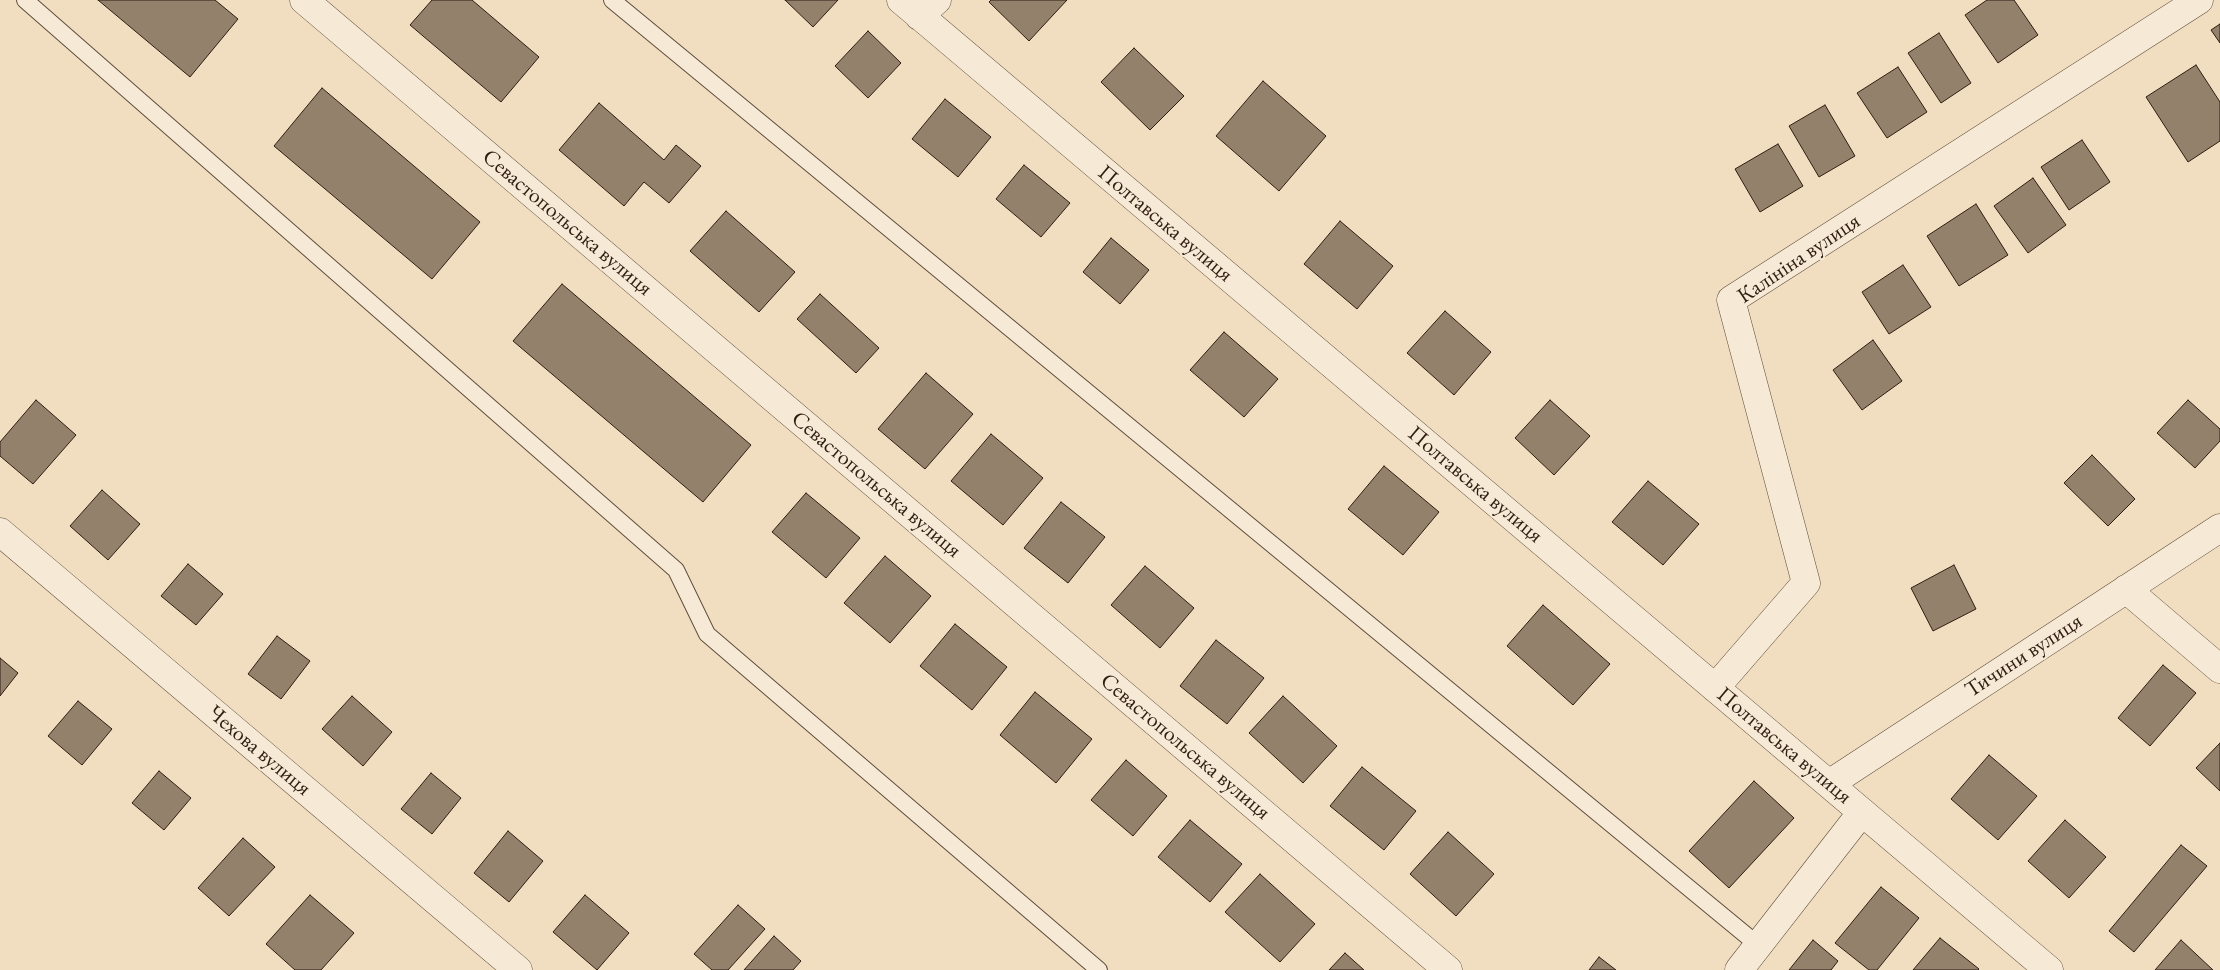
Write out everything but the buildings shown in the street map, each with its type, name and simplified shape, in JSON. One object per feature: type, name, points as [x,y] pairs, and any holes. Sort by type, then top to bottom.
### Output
[{"type":"street","name":"Севастопольська вулиця","points":[[304,0],[1448,970]]},
{"type":"street","name":"Калініна вулиця","points":[[1715,688],[1806,583],[1731,300],[2199,0]]},
{"type":"street","name":"Полтавська вулиця","points":[[919,5],[1715,688],[2049,970]]},
{"type":"street","name":"Тичини вулиця","points":[[1829,784],[2220,528]]},
{"type":"street","name":"Чехова вулиця","points":[[0,532],[518,970]]},
{"type":"street","points":[[2126,589],[2220,670]]},
{"type":"street","points":[[1739,970],[1862,812]]},
{"type":"lane","points":[[25,0],[676,570],[707,634],[1099,970]]},
{"type":"lane","points":[[612,0],[1758,945]]}]
